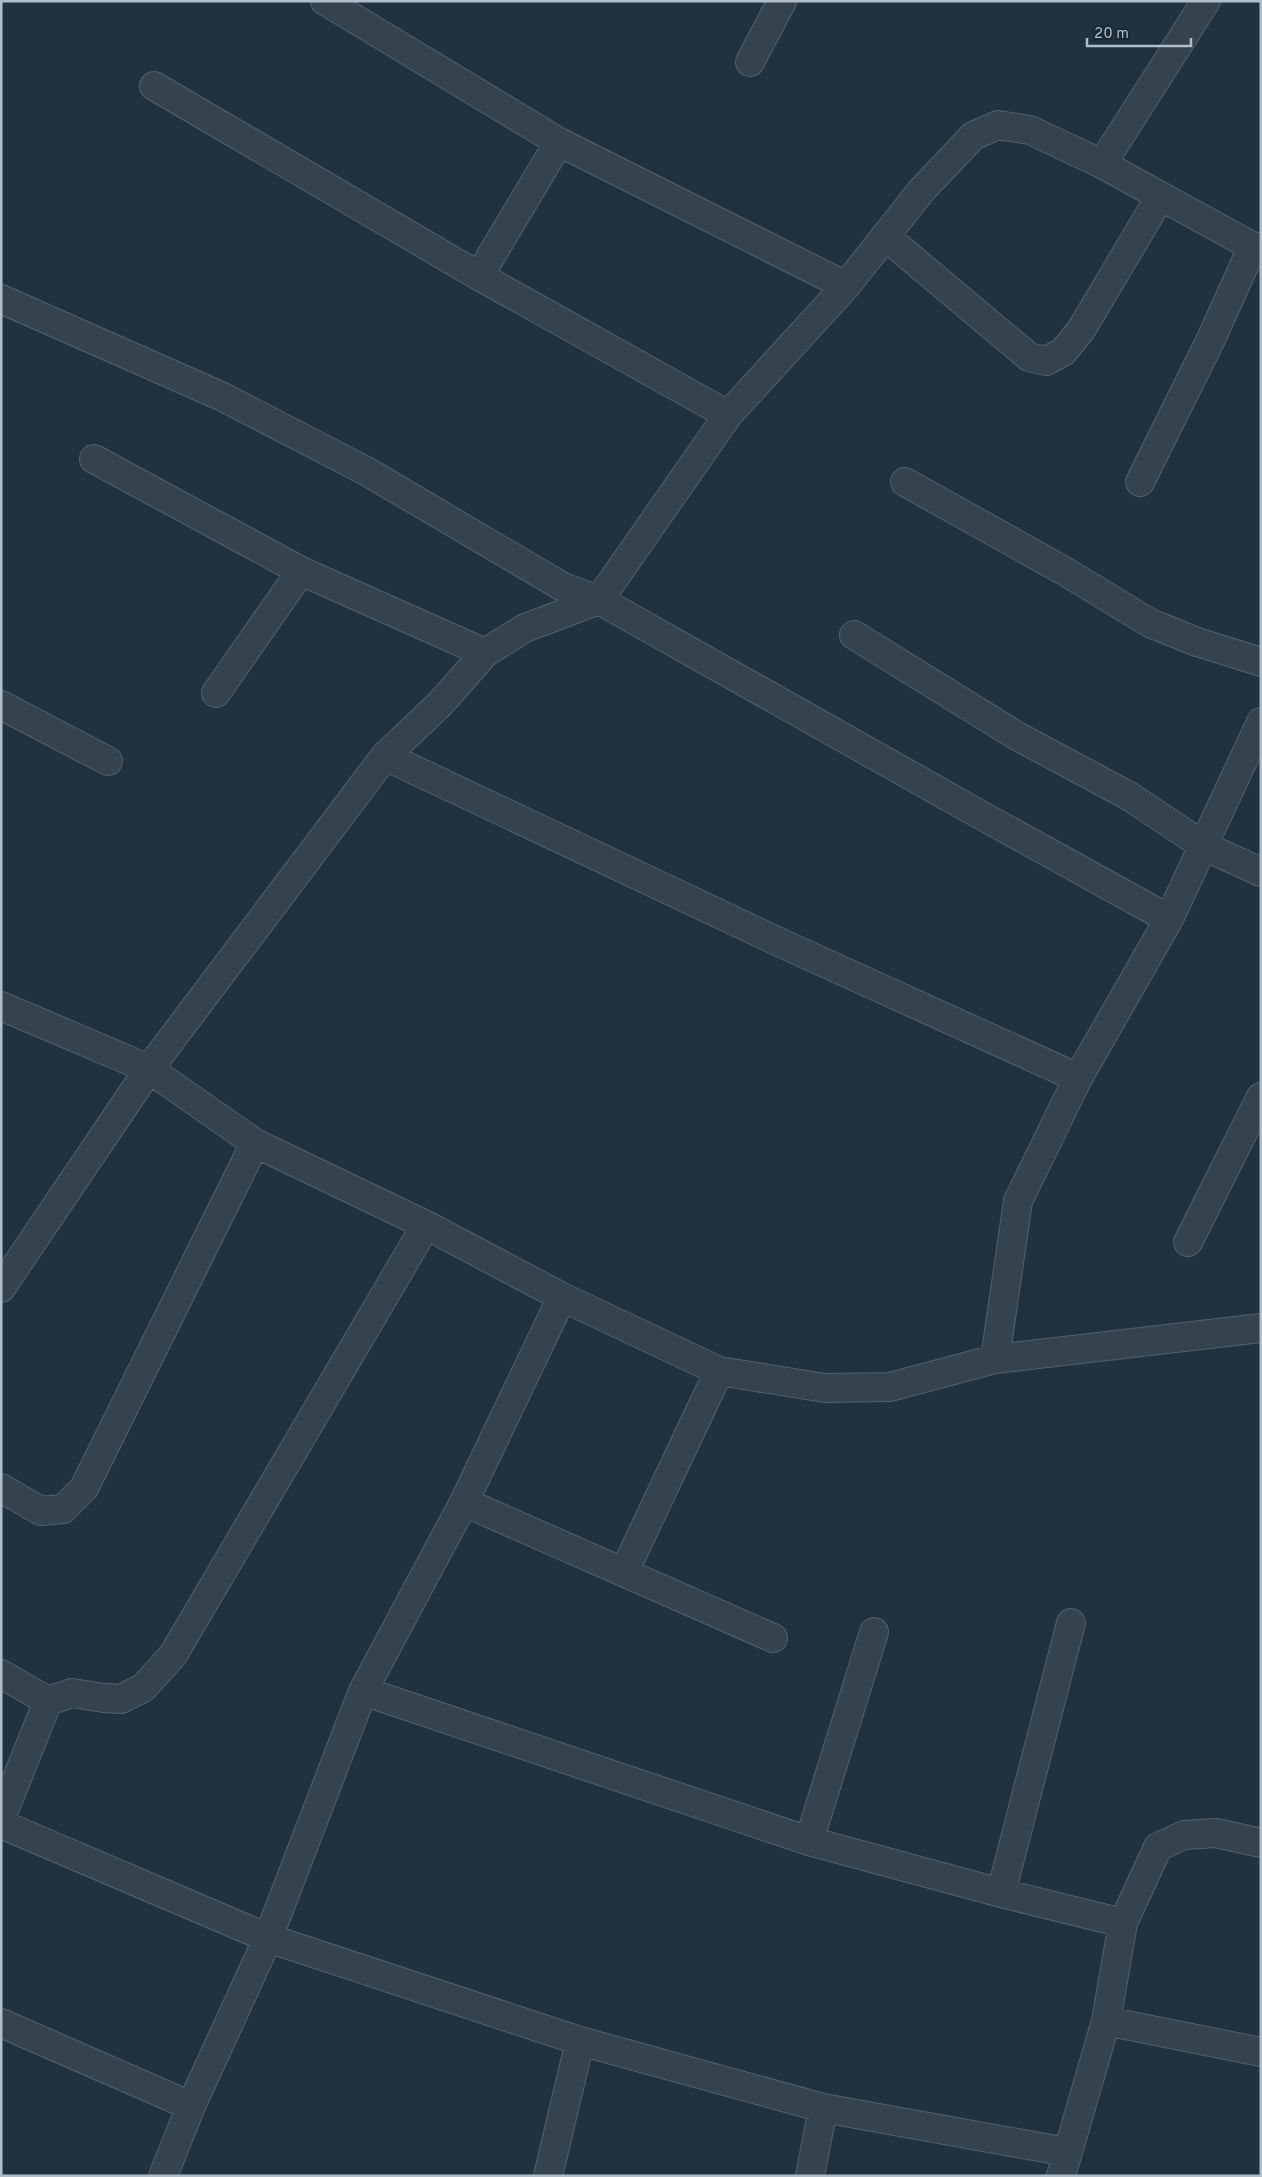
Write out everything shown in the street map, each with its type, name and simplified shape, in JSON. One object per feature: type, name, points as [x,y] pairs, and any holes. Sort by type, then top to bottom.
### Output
[{"type":"street","points":[[325,1],[559,142],[846,286]]},
{"type":"street","points":[[750,62],[782,1]]},
{"type":"street","points":[[1102,164],[1206,1]]},
{"type":"street","points":[[154,86],[479,276],[728,415]]},
{"type":"street","points":[[1,1288],[149,1069],[385,756],[439,705],[485,653],[525,628],[599,600],[728,415],[846,286],[920,190],[973,136],[998,125],[1030,130],[1102,164],[1257,249],[1140,482]]},
{"type":"street","points":[[479,276],[559,142]]},
{"type":"street","points":[[885,236],[1029,357],[1046,361],[1063,352],[1081,330],[1160,196]]},
{"type":"street","points":[[1,299],[231,402],[366,471],[563,587],[599,600],[1169,919]]},
{"type":"street","points":[[94,459],[301,571],[485,653]]},
{"type":"street","points":[[905,482],[1066,572],[1150,623],[1197,642],[1261,662]]},
{"type":"street","points":[[216,693],[301,571]]},
{"type":"street","points":[[854,635],[1017,736],[1129,796],[1204,846],[1261,872]]},
{"type":"street","points":[[1,705],[108,761]]},
{"type":"street","points":[[995,1359],[1018,1201],[1078,1078],[1169,919],[1261,722]]},
{"type":"street","points":[[385,756],[781,944],[1078,1078]]},
{"type":"street","points":[[1,1006],[149,1069],[255,1143],[426,1225],[562,1297],[719,1371],[825,1388],[890,1387],[995,1359],[1261,1328]]},
{"type":"street","points":[[1188,1242],[1261,1097]]},
{"type":"street","points":[[1,1488],[41,1511],[63,1509],[84,1488],[255,1143]]},
{"type":"street","points":[[1,1674],[48,1701],[72,1693],[122,1699],[143,1688],[173,1655],[426,1225]]},
{"type":"street","points":[[163,2176],[191,2106],[268,1938],[363,1691],[464,1502],[562,1297]]},
{"type":"street","points":[[624,1572],[719,1371]]},
{"type":"street","points":[[464,1502],[773,1638]]},
{"type":"street","points":[[1001,1893],[1071,1623]]},
{"type":"street","points":[[809,1841],[874,1632]]},
{"type":"street","points":[[363,1691],[809,1841],[1123,1924]]},
{"type":"street","points":[[1,1818],[48,1701]]},
{"type":"street","points":[[1,1824],[268,1938],[580,2042],[823,2108],[1064,2164],[1106,2021],[1123,1924],[1158,1847],[1184,1835],[1216,1833],[1261,1843]]},
{"type":"street","points":[[1106,2021],[1261,2052]]},
{"type":"street","points":[[1,2023],[191,2106]]},
{"type":"street","points":[[548,2176],[580,2042]]},
{"type":"street","points":[[810,2176],[823,2108]]}]
